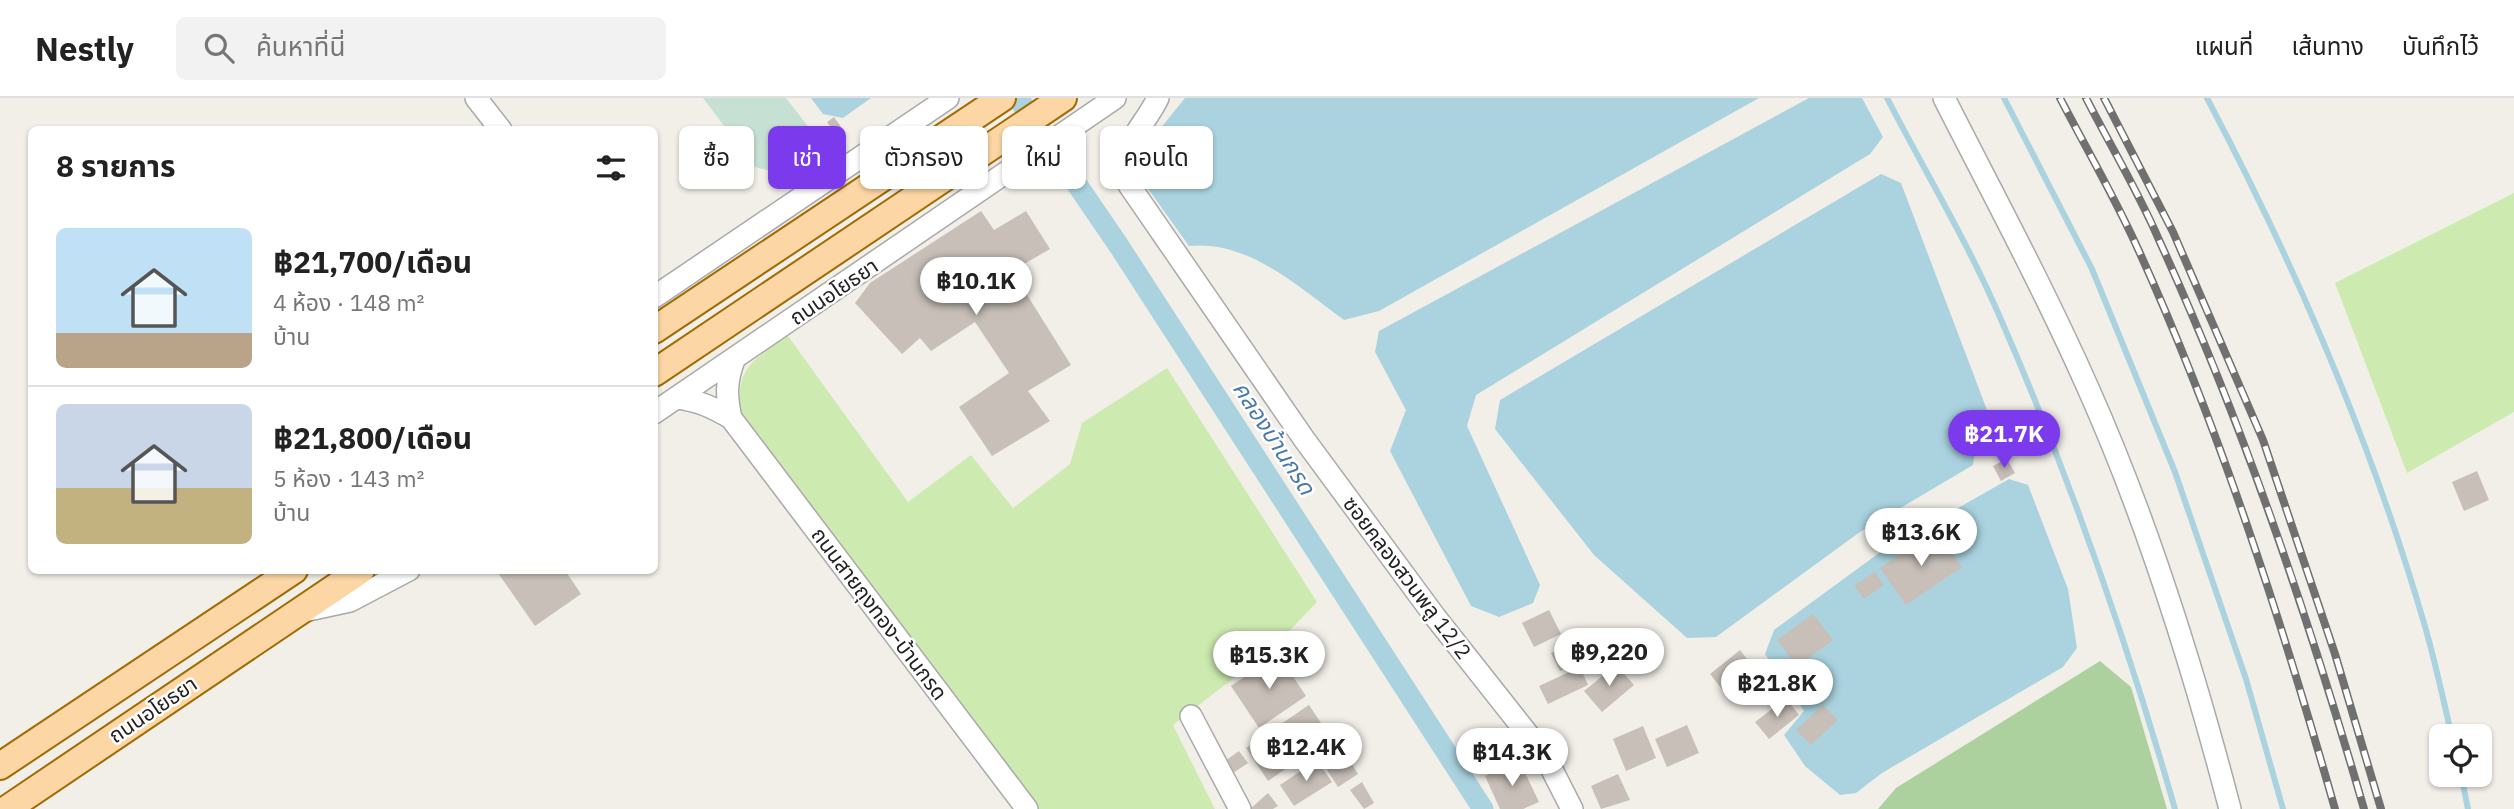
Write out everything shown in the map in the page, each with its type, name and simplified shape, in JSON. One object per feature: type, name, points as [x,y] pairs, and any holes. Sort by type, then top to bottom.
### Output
[{"type":"main road","name":"ถนนอโยธยา","points":[[658,370],[1063,98]]},
{"type":"main road","points":[[658,327],[1000,100]]},
{"type":"main road","name":"ถนนอโยธยา","points":[[0,766],[284,574]]},
{"type":"main road","name":"ถนนอโยธยา","points":[[7,809],[355,574]]},
{"type":"street","points":[[476,98],[498,126]]},
{"type":"street","points":[[658,294],[948,98]]},
{"type":"street","name":"ถนนอโยธยา","points":[[658,410],[1115,98]]},
{"type":"street","name":"ซอยคลองสวนพลู 12/2","points":[[1157,98],[1126,148],[1125,172],[1129,185],[1304,439],[1436,618],[1545,756],[1572,809]]},
{"type":"street","points":[[1944,98],[2088,388],[2145,532],[2171,609],[2230,809]]},
{"type":"street","points":[[658,283],[676,282]]},
{"type":"street","points":[[731,418],[726,397],[727,380],[734,360]]},
{"type":"street","name":"ถนนสายถุงทอง-บ้านกรด","points":[[676,398],[693,400],[731,418],[1027,809]]},
{"type":"street","name":"ถนนอโยธยา","points":[[300,611],[350,601],[401,574]]},
{"type":"street","points":[[1191,716],[1240,809]]},
{"type":"green space","points":[[703,98],[786,98],[807,126],[768,126],[768,170],[754,166],[754,126],[724,126]]},
{"type":"green space","points":[[2514,193],[2514,412],[2407,473],[2335,283]]},
{"type":"green space","points":[[788,336],[908,502],[971,455],[1013,508],[1070,464],[1082,423],[1167,368],[1317,602],[1274,647],[1173,725],[1215,809],[1035,809],[742,414],[741,386],[749,367]]},
{"type":"green space","points":[[2100,661],[2131,687],[2167,809],[1878,809],[1896,788]]},
{"type":"water","points":[[811,98],[871,98],[843,118],[823,114]]},
{"type":"water","points":[[1185,98],[1759,98],[1379,311],[1344,320],[1272,268],[1252,258],[1211,246],[1189,246],[1148,189],[1213,189],[1213,126],[1162,126]]},
{"type":"water","points":[[1809,98],[1862,98],[1883,137],[1870,154],[1476,395],[1467,426],[1540,585],[1533,603],[1499,617],[1471,606],[1390,451],[1406,410],[1375,352],[1379,331]]},
{"type":"water","points":[[1881,174],[1901,183],[1990,418],[1976,443],[1973,465],[1860,532],[1716,637],[1687,638],[1594,555],[1495,429],[1500,400]]},
{"type":"water","points":[[2009,479],[2028,485],[2068,589],[2077,648],[2063,667],[1882,773],[1856,793],[1840,795],[1805,766],[1784,735],[1804,711],[1765,654],[1774,630],[1879,553]]},
{"type":"building","points":[[834,117],[840,126],[830,126],[827,122]]},
{"type":"building","points":[[981,211],[994,230],[1026,211],[1050,249],[1012,271],[1071,365],[1028,391],[1050,421],[992,456],[959,407],[1009,373],[975,322],[931,351],[920,338],[902,354],[855,303],[870,283]]},
{"type":"building","points":[[2007,459],[2015,473],[2001,481],[1993,466]]},
{"type":"building","points":[[2477,471],[2489,500],[2464,511],[2452,482]]},
{"type":"building","points":[[1936,530],[1962,567],[1906,605],[1880,568]]},
{"type":"building","points":[[1875,572],[1884,585],[1864,599],[1854,586]]},
{"type":"building","points":[[499,574],[568,574],[581,594],[535,626]]},
{"type":"building","points":[[1549,610],[1561,634],[1534,647],[1522,623]]},
{"type":"building","points":[[1813,614],[1833,640],[1797,666],[1777,640]]},
{"type":"building","points":[[1574,642],[1583,660],[1560,671],[1551,653]]},
{"type":"building","points":[[1740,650],[1762,678],[1732,702],[1710,674]]},
{"type":"building","points":[[1278,654],[1306,696],[1259,728],[1231,686]]},
{"type":"building","points":[[1616,665],[1634,685],[1602,712],[1584,691]]},
{"type":"building","points":[[1580,667],[1588,685],[1548,704],[1539,686]]},
{"type":"building","points":[[1786,698],[1799,715],[1769,739],[1755,722]]},
{"type":"building","points":[[1309,705],[1331,738],[1268,781],[1246,748]]},
{"type":"building","points":[[1823,705],[1838,720],[1811,745],[1796,730]]},
{"type":"building","points":[[1687,725],[1699,753],[1667,767],[1655,739]]},
{"type":"building","points":[[1643,726],[1656,758],[1626,771],[1613,739]]},
{"type":"building","points":[[1341,746],[1358,774],[1338,787],[1320,759]]},
{"type":"building","points":[[1239,751],[1248,763],[1230,775],[1222,763]]},
{"type":"building","points":[[1317,760],[1332,782],[1294,806],[1280,785]]},
{"type":"building","points":[[1519,760],[1539,802],[1523,809],[1500,809],[1485,776]]},
{"type":"building","points":[[1618,774],[1630,800],[1601,809],[1591,786]]},
{"type":"building","points":[[1362,782],[1374,803],[1364,809],[1350,790]]},
{"type":"building","points":[[1268,793],[1278,806],[1273,809],[1250,809]]},
{"type":"waterway","name":"คลองบ้านกรด","points":[[1018,98],[1119,246],[1483,809]]},
{"type":"waterway","points":[[1887,98],[1973,260],[2025,375],[2073,497],[2117,621],[2175,809]]},
{"type":"waterway","points":[[2004,98],[2092,269],[2175,472],[2246,679],[2283,809]]},
{"type":"waterway","points":[[2207,98],[2271,225],[2329,355],[2355,421],[2403,555],[2424,623],[2449,724]]},
{"type":"waterway","points":[[2463,787],[2468,809]]},
{"type":"railway","points":[[2060,98],[2129,230],[2196,386],[2271,596],[2335,809]]},
{"type":"railway","points":[[2086,98],[2151,222],[2219,379],[2297,592],[2364,809]]},
{"type":"railway","points":[[2104,98],[2173,232],[2263,440],[2335,654],[2381,809]]}]
